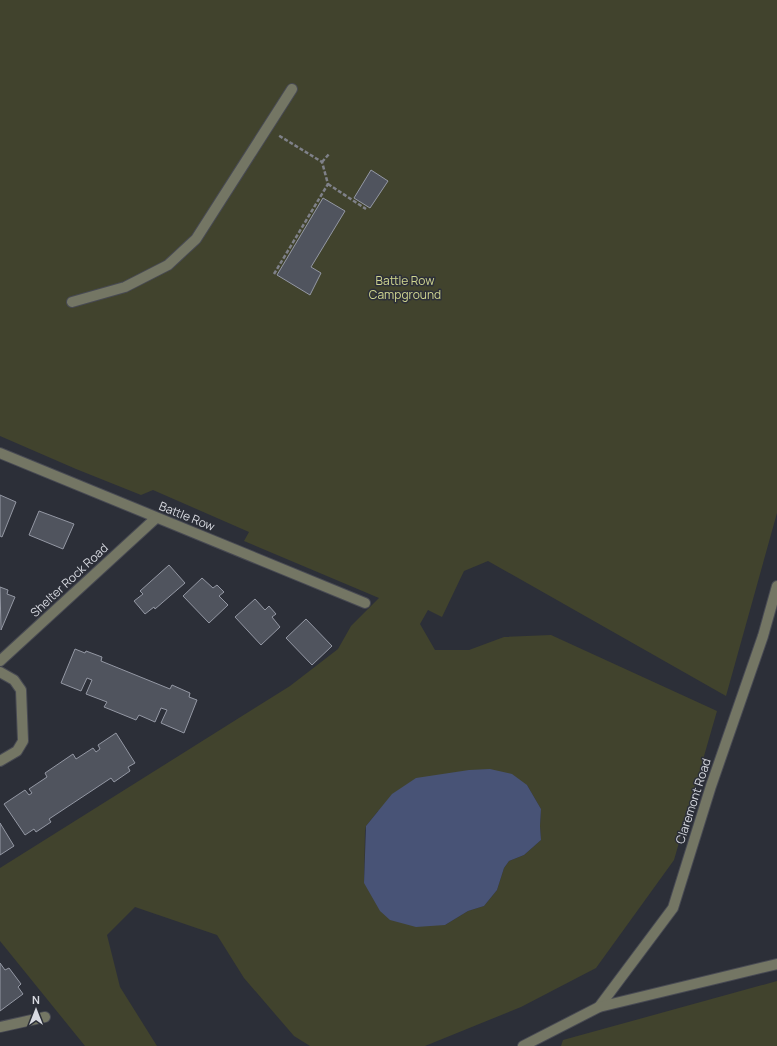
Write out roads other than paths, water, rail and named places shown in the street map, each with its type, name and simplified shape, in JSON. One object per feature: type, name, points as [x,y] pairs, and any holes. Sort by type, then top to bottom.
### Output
[{"type":"street","points":[[72,302],[125,287],[168,265],[196,239],[292,89]]},
{"type":"street","name":"Battle Row","points":[[0,453],[365,603]]},
{"type":"street","name":"Shelter Rock Road","points":[[0,661],[156,518]]},
{"type":"street","name":"Claremont Road","points":[[599,1007],[673,908],[711,786],[763,636],[777,586]]},
{"type":"street","points":[[0,672],[14,680],[20,690],[23,741],[17,751],[0,761]]},
{"type":"street","points":[[523,1046],[599,1007],[777,964]]},
{"type":"street","points":[[0,1027],[44,1017]]},
{"type":"water","points":[[490,769],[512,774],[527,785],[541,809],[541,840],[524,855],[509,861],[504,868],[497,890],[484,906],[468,911],[445,925],[416,927],[390,920],[380,911],[364,883],[366,826],[392,794],[416,778],[469,770]]},
{"type":"park label","name":"Battle Row Campground","points":[[405,287]]}]
